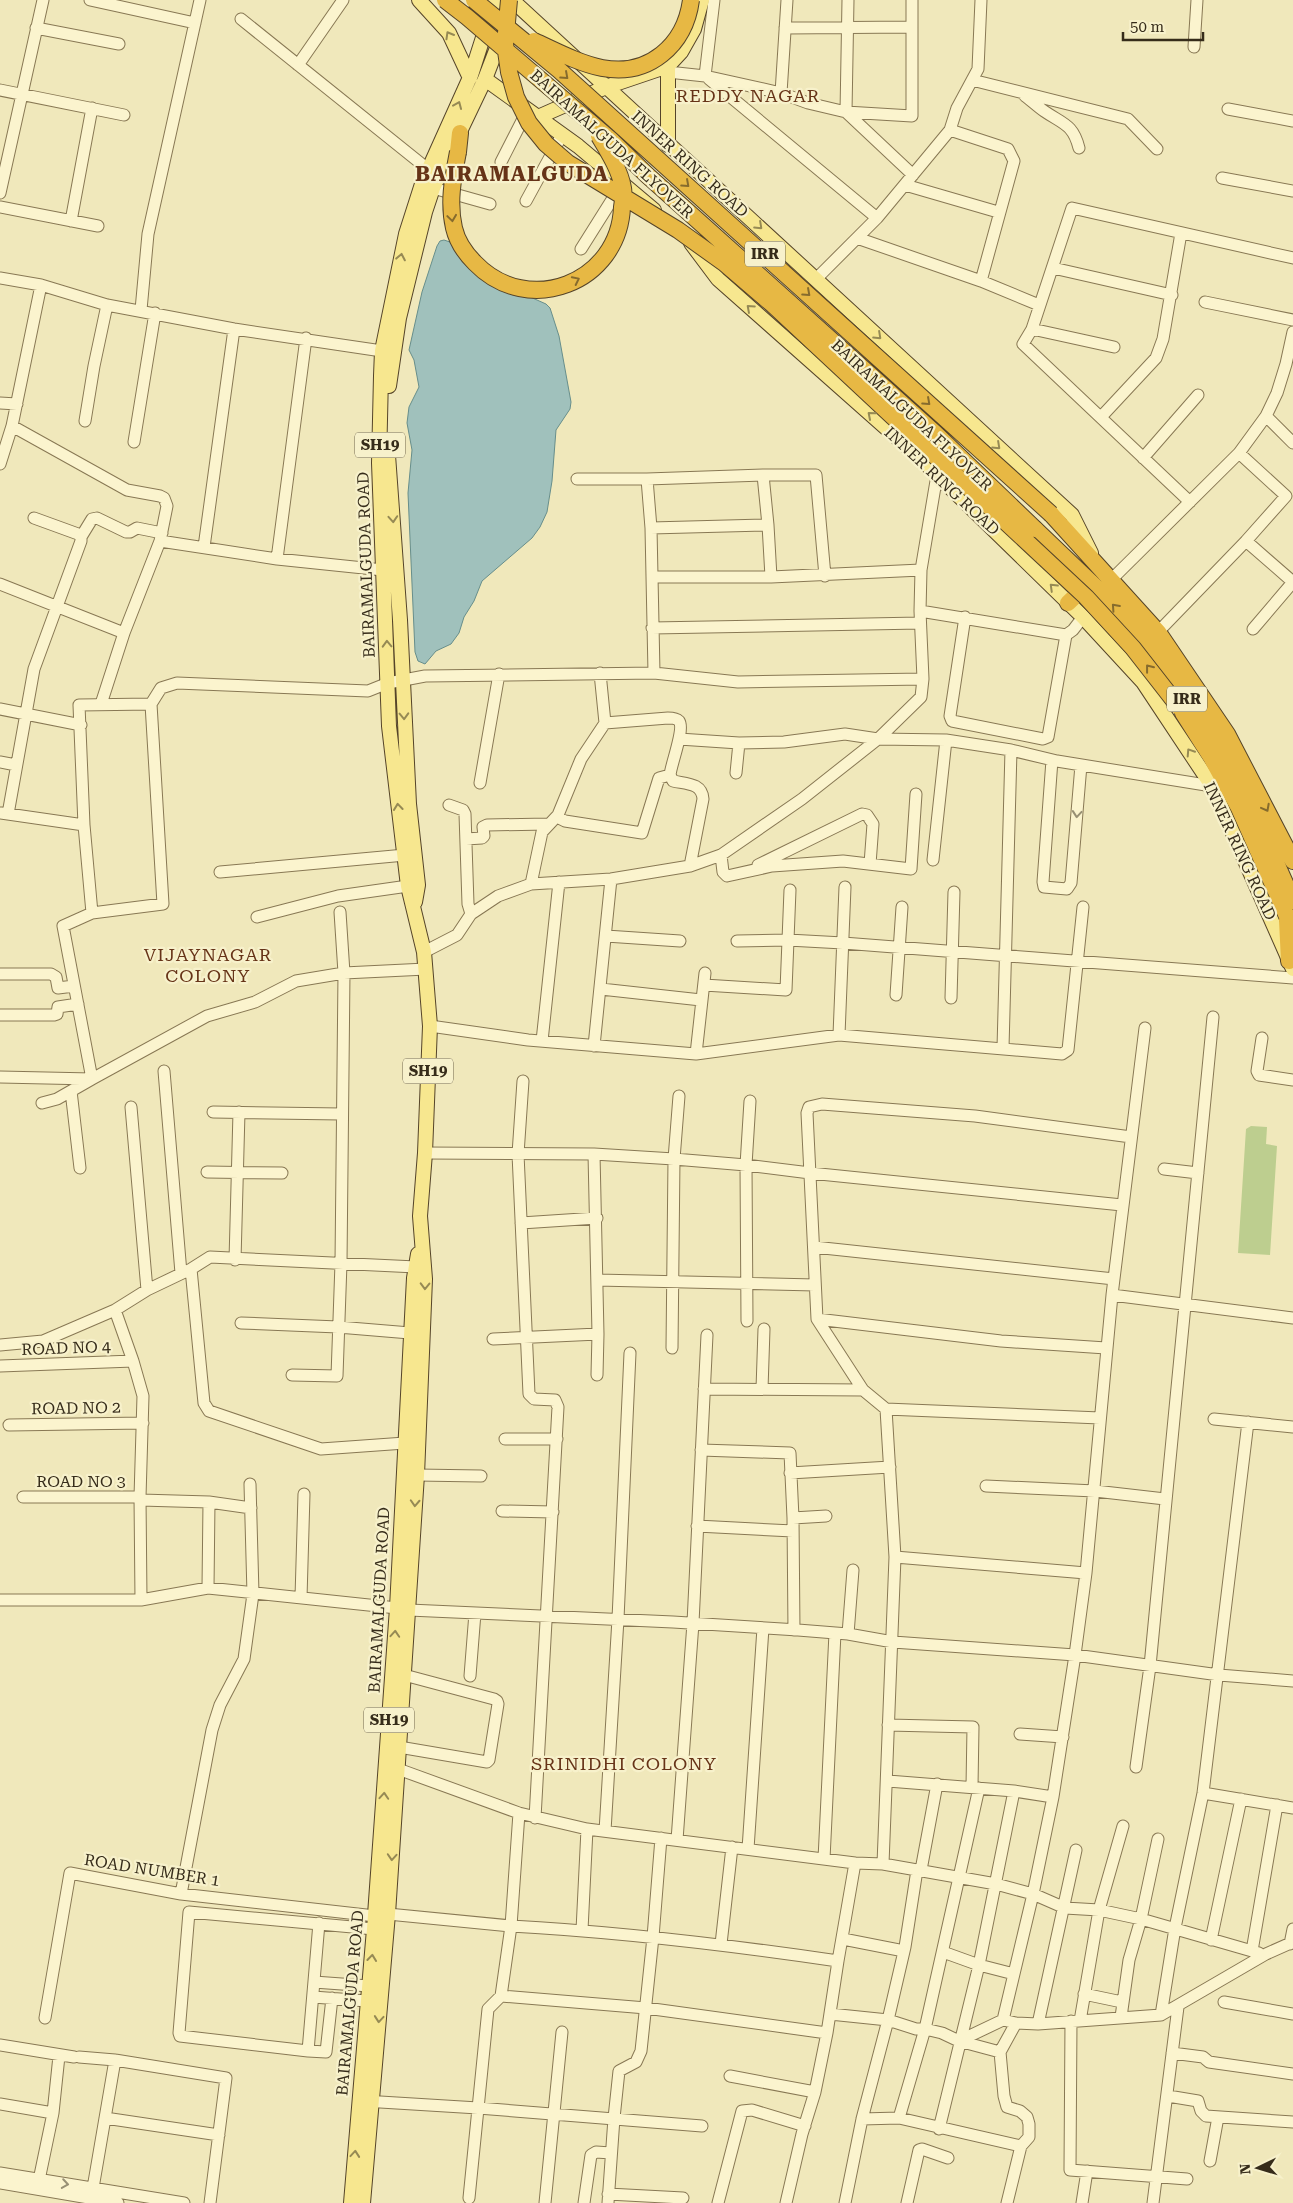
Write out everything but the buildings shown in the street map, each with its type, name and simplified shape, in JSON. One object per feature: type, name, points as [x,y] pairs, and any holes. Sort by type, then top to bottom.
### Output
[{"type":"highway","name":"BAIRAMALGUDA FLYOVER","points":[[445,0],[590,122],[936,434],[1035,529],[1094,575]]},
{"type":"highway","name":"BAIRAMALGUDA FLYOVER","points":[[474,0],[516,33],[1051,514],[1094,575],[1157,652],[1232,769],[1293,901]]},
{"type":"highway","points":[[516,33],[582,62],[602,68],[618,70],[630,68],[656,60],[670,48],[686,22],[691,0]]},
{"type":"highway","points":[[513,1],[505,44],[509,72],[516,97],[529,124],[546,144],[568,163],[704,247],[772,304],[1086,597],[1133,648],[1179,707],[1211,757],[1239,808],[1290,925],[1291,965]]},
{"type":"highway","points":[[460,133],[450,204],[454,229],[464,252],[482,270],[504,284],[529,290],[555,289],[579,279],[600,264],[615,242],[622,218],[623,188],[612,158],[590,122]]},
{"type":"highway","points":[[1068,603],[1094,575]]},
{"type":"highway","name":"INNER RING ROAD","points":[[1094,575],[1111,580],[1158,632],[1227,734],[1293,861]]},
{"type":"main road","points":[[420,1],[436,0]]},
{"type":"main road","name":"BAIRAMALGUDA ROAD","points":[[351,2203],[366,2101],[403,1609],[417,1475],[425,1279],[420,1216],[425,1153],[430,1026],[424,952],[408,886],[390,735],[388,683],[393,620],[387,408],[406,234],[422,184],[470,78],[495,0]]},
{"type":"main road","points":[[533,114],[606,87],[668,69],[681,52],[694,29],[702,0]]},
{"type":"main road","points":[[420,1],[449,33],[470,78]]},
{"type":"main road","name":"BAIRAMALGUDA ROAD","points":[[414,906],[418,884],[409,804],[403,680],[383,570],[379,463],[382,351],[402,280],[433,188],[485,79],[513,1]]},
{"type":"main road","name":"INNER RING ROAD","points":[[513,1],[1072,515],[1094,575]]},
{"type":"main road","points":[[668,69],[668,145]]},
{"type":"main road","name":"INNER RING ROAD","points":[[485,79],[624,182],[689,241],[718,279],[937,475],[1083,617],[1143,682],[1212,786],[1291,965]]},
{"type":"main road","points":[[689,241],[730,199]]},
{"type":"main road","name":"BAIRAMALGUDA ROAD","points":[[363,2203],[367,2001],[398,1769],[404,1675],[403,1609],[410,1333],[416,1267],[421,1238]]},
{"type":"street","points":[[0,193],[43,0]]},
{"type":"street","points":[[90,0],[117,4],[195,22]]},
{"type":"street","points":[[141,310],[148,234],[200,0]]},
{"type":"street","points":[[298,65],[342,0]]},
{"type":"street","points":[[705,76],[714,0]]},
{"type":"street","points":[[781,93],[787,0]]},
{"type":"street","points":[[848,0],[846,112],[913,175]]},
{"type":"street","points":[[668,69],[781,93],[808,103],[846,112],[912,116],[912,0]]},
{"type":"street","points":[[816,279],[877,218],[950,130],[957,108],[978,69],[981,0]]},
{"type":"street","points":[[1194,47],[1197,0]]},
{"type":"street","points":[[241,19],[429,170]]},
{"type":"street","points":[[785,28],[912,27]]},
{"type":"street","points":[[36,28],[119,44]]},
{"type":"street","points":[[705,76],[877,218]]},
{"type":"street","points":[[972,80],[1128,119],[1157,149]]},
{"type":"street","points":[[0,90],[124,115]]},
{"type":"street","points":[[1020,92],[1047,114],[1065,123],[1076,136],[1079,148]]},
{"type":"street","points":[[71,221],[92,108]]},
{"type":"street","points":[[1228,109],[1293,121]]},
{"type":"street","points":[[501,162],[533,114]]},
{"type":"street","points":[[950,130],[1008,149],[1011,152],[1013,166],[998,212],[981,281]]},
{"type":"street","points":[[526,201],[562,135]]},
{"type":"street","points":[[1222,178],[1293,191]]},
{"type":"street","points":[[581,249],[624,182]]},
{"type":"street","points":[[905,185],[998,212]]},
{"type":"street","points":[[433,188],[490,204]]},
{"type":"street","points":[[0,208],[98,226]]},
{"type":"street","points":[[1190,502],[1023,344],[1032,329],[1072,208],[1293,258]]},
{"type":"street","points":[[1100,418],[1156,358],[1163,339],[1182,233]]},
{"type":"street","points":[[857,238],[981,281],[1039,306]]},
{"type":"street","points":[[1053,268],[1172,295]]},
{"type":"street","points":[[0,278],[41,285],[108,305],[234,329],[306,338],[382,351]]},
{"type":"street","points":[[0,464],[12,426],[41,285]]},
{"type":"street","points":[[1205,302],[1293,320]]},
{"type":"street","points":[[85,421],[94,366],[108,305]]},
{"type":"street","points":[[134,442],[155,313]]},
{"type":"street","points":[[204,547],[234,329]]},
{"type":"street","points":[[1032,329],[1114,347]]},
{"type":"street","points":[[1111,580],[1239,453],[1266,416],[1277,393],[1293,332]]},
{"type":"street","points":[[278,559],[306,338]]},
{"type":"street","points":[[1143,458],[1198,395]]},
{"type":"street","points":[[0,403],[17,404]]},
{"type":"street","points":[[1266,416],[1293,443]]},
{"type":"street","points":[[12,426],[127,490],[164,498],[167,506],[161,537],[124,633],[101,704]]},
{"type":"street","points":[[1158,632],[1246,541],[1289,500],[1239,453]]},
{"type":"street","points":[[763,475],[771,578]]},
{"type":"street","points":[[577,479],[816,475],[825,576]]},
{"type":"street","points":[[424,952],[457,935],[471,914],[498,896],[531,884],[611,879],[690,866],[720,855],[802,799],[878,739],[921,697],[923,679],[920,623],[921,570],[937,475]]},
{"type":"street","points":[[647,479],[651,528],[654,673]]},
{"type":"street","points":[[34,518],[78,534],[81,537]]},
{"type":"street","points":[[84,825],[4,813],[16,765],[34,669],[81,537],[92,519],[97,518],[126,532],[136,528],[161,537],[204,547],[278,559],[383,570]]},
{"type":"street","points":[[651,528],[768,525]]},
{"type":"street","points":[[1246,541],[1293,582],[1253,629]]},
{"type":"street","points":[[652,577],[771,578],[921,570]]},
{"type":"street","points":[[1,587],[124,633]]},
{"type":"street","points":[[920,611],[1066,635]]},
{"type":"street","points":[[965,617],[950,716],[952,721],[1043,739],[1048,737],[1066,635],[1073,630],[1083,617]]},
{"type":"street","points":[[652,628],[920,623]]},
{"type":"street","points":[[92,1079],[63,926],[92,913],[163,904],[151,704],[161,688],[177,683],[368,691],[388,683],[425,676],[499,674],[654,673],[738,682],[923,679]]},
{"type":"street","points":[[480,783],[499,674]]},
{"type":"street","points":[[531,884],[542,832],[558,815],[581,759],[605,723],[600,674]]},
{"type":"street","points":[[92,913],[84,825],[79,705],[151,704]]},
{"type":"street","points":[[0,709],[26,716],[81,725]]},
{"type":"street","points":[[605,723],[676,719],[680,722],[679,739],[670,775],[673,781],[698,786],[702,792],[703,799],[690,866]]},
{"type":"street","points":[[679,739],[784,742],[845,734],[878,739],[946,740],[1011,750],[1052,760],[1212,786]]},
{"type":"street","points":[[933,860],[946,740]]},
{"type":"street","points":[[736,773],[739,742]]},
{"type":"street","points":[[1002,1048],[1011,750]]},
{"type":"street","points":[[1052,760],[1042,882],[1044,887],[1048,888],[1067,889],[1071,883],[1081,765]]},
{"type":"street","points":[[0,762],[16,765]]},
{"type":"street","points":[[558,815],[559,818],[565,821],[642,833],[659,778],[670,775]]},
{"type":"street","points":[[720,855],[724,875],[750,870],[843,861],[911,869],[916,794]]},
{"type":"street","points":[[449,805],[463,810],[468,904],[471,914]]},
{"type":"street","points":[[750,870],[862,814],[867,815],[873,824],[870,864]]},
{"type":"street","points":[[466,839],[482,838],[484,826],[548,824]]},
{"type":"street","points":[[220,872],[404,855]]},
{"type":"street","points":[[594,1046],[611,879]]},
{"type":"street","points":[[542,1041],[559,882]]},
{"type":"street","points":[[257,917],[338,896],[408,886]]},
{"type":"street","points":[[839,1035],[845,887]]},
{"type":"street","points":[[696,1054],[704,979],[786,990],[790,890]]},
{"type":"street","points":[[951,998],[954,892]]},
{"type":"street","points":[[896,995],[902,907]]},
{"type":"street","points":[[430,1026],[542,1041],[696,1054],[839,1035],[1062,1054],[1068,1050],[1083,908]]},
{"type":"street","points":[[292,1375],[337,1376],[341,1263],[344,973],[340,912]]},
{"type":"street","points":[[606,936],[680,941]]},
{"type":"street","points":[[737,941],[788,940],[843,943],[900,949],[1078,960],[1293,978]]},
{"type":"street","points":[[42,1102],[57,1099],[207,1016],[255,1002],[296,981],[344,973],[426,969]]},
{"type":"street","points":[[0,974],[51,974],[56,977],[58,988],[74,986]]},
{"type":"street","points":[[600,989],[701,1000]]},
{"type":"street","points":[[0,1015],[54,1015],[57,1014],[58,1007],[78,1004]]},
{"type":"street","points":[[1136,1766],[1150,1666],[1213,1017]]},
{"type":"street","points":[[1003,2020],[1033,1894],[1053,1797],[1075,1655],[1095,1491],[1106,1348],[1145,1028]]},
{"type":"street","points":[[1262,1038],[1257,1071],[1259,1076],[1293,1080]]},
{"type":"street","points":[[164,1070],[186,1271],[204,1403],[209,1411],[321,1449],[406,1443]]},
{"type":"street","points":[[0,1077],[92,1079]]},
{"type":"street","points":[[523,1081],[518,1154],[530,1397],[534,1399],[550,1399],[557,1404],[557,1439],[535,1818]]},
{"type":"street","points":[[72,1091],[80,1168]]},
{"type":"street","points":[[672,1348],[674,1159],[679,1096]]},
{"type":"street","points":[[747,1321],[746,1165],[750,1101]]},
{"type":"street","points":[[1100,1418],[886,1409],[863,1390],[817,1319],[807,1113],[809,1107],[818,1104],[975,1116],[1131,1137]]},
{"type":"street","points":[[131,1107],[147,1290]]},
{"type":"street","points":[[212,1112],[342,1114]]},
{"type":"street","points":[[234,1260],[239,1112]]},
{"type":"street","points":[[425,1153],[594,1154],[674,1159],[1122,1205]]},
{"type":"street","points":[[594,1154],[598,1334],[597,1375]]},
{"type":"street","points":[[1164,1169],[1198,1173]]},
{"type":"street","points":[[207,1172],[282,1173]]},
{"type":"street","points":[[521,1223],[596,1218]]},
{"type":"street","points":[[814,1247],[1114,1280]]},
{"type":"street","points":[[0,1345],[43,1341],[115,1310],[147,1290],[210,1257],[234,1260],[416,1267]]},
{"type":"street","points":[[597,1280],[815,1285]]},
{"type":"street","points":[[1112,1295],[1293,1318]]},
{"type":"street","points":[[115,1310],[143,1396],[140,1498],[141,1600]]},
{"type":"street","points":[[817,1319],[1002,1340],[1106,1348]]},
{"type":"street","points":[[241,1323],[338,1327],[410,1333]]},
{"type":"street","points":[[762,1389],[764,1329]]},
{"type":"street","points":[[493,1339],[598,1334]]},
{"type":"street","points":[[677,1840],[693,1623],[706,1335]]},
{"type":"street","points":[[605,1831],[618,1619],[630,1353]]},
{"type":"street","name":"ROAD NO 4","points":[[0,1366],[133,1362]]},
{"type":"street","points":[[704,1389],[863,1390]]},
{"type":"street","points":[[883,1864],[888,1781],[888,1726],[893,1642],[895,1557],[886,1409]]},
{"type":"street","points":[[1214,1419],[1293,1427]]},
{"type":"street","points":[[1161,2015],[1175,1928],[1203,1793],[1248,1422]]},
{"type":"street","name":"ROAD NO 2","points":[[9,1425],[143,1423]]},
{"type":"street","points":[[505,1439],[557,1439]]},
{"type":"street","points":[[701,1450],[790,1454],[793,1518],[794,1630]]},
{"type":"street","points":[[790,1473],[890,1467]]},
{"type":"street","points":[[417,1475],[481,1476]]},
{"type":"street","points":[[181,1894],[212,1730],[220,1705],[244,1658],[254,1594],[250,1484]]},
{"type":"street","points":[[986,1486],[1095,1491],[1165,1499]]},
{"type":"street","points":[[301,1598],[304,1494]]},
{"type":"street","name":"ROAD NO 3","points":[[23,1497],[140,1498],[209,1502],[251,1508]]},
{"type":"street","points":[[208,1588],[209,1502]]},
{"type":"street","points":[[502,1511],[553,1512]]},
{"type":"street","points":[[793,1518],[826,1516]]},
{"type":"street","points":[[697,1526],[793,1531]]},
{"type":"street","points":[[895,1557],[1086,1573]]},
{"type":"street","points":[[848,1634],[853,1570]]},
{"type":"street","points":[[0,1600],[141,1600],[208,1588],[403,1609],[693,1623],[848,1634],[893,1642],[1075,1655],[1150,1666],[1293,1681]]},
{"type":"street","points":[[470,1676],[475,1613]]},
{"type":"street","points":[[748,1849],[763,1628]]},
{"type":"street","points":[[824,1859],[835,1633]]},
{"type":"street","points":[[399,1747],[486,1762],[489,1760],[498,1704],[494,1699],[404,1675]]},
{"type":"street","points":[[888,1726],[973,1727],[975,1787],[960,1877],[943,1952],[925,2029],[899,2118]]},
{"type":"street","points":[[1020,1734],[1063,1737]]},
{"type":"street","points":[[398,1769],[535,1818],[587,1829],[856,1863],[883,1864],[960,1877],[1033,1894],[1065,1908],[1099,1910],[1141,1919],[1266,1954]]},
{"type":"street","points":[[888,1781],[975,1787],[1053,1797]]},
{"type":"street","points":[[845,2203],[862,2119],[904,1951],[937,1784]]},
{"type":"street","points":[[939,2129],[979,1965],[1014,1791]]},
{"type":"street","points":[[1203,1793],[1293,1808]]},
{"type":"street","points":[[1211,1940],[1241,1799]]},
{"type":"street","points":[[1252,1951],[1276,1805]]},
{"type":"street","points":[[469,2198],[488,2009],[501,1996],[511,1926],[519,1813]]},
{"type":"street","points":[[1122,1826],[1099,1910],[1084,1994],[1076,2021],[1070,2170],[1187,2179]]},
{"type":"street","points":[[582,1930],[587,1829]]},
{"type":"street","points":[[661,1838],[641,2051],[636,2062],[619,2071],[608,2198],[683,2198]]},
{"type":"street","points":[[1121,2017],[1129,1960],[1141,1919],[1158,1839]]},
{"type":"street","points":[[721,1944],[732,1847]]},
{"type":"street","points":[[1038,2024],[1065,1908],[1076,1850]]},
{"type":"street","points":[[786,2203],[805,2126],[816,2092],[856,1863]]},
{"type":"street","name":"ROAD NUMBER 1","points":[[45,2018],[70,1873],[181,1894],[379,1919]]},
{"type":"street","points":[[332,1998],[326,2052],[180,2036],[188,1913],[319,1923],[379,1919],[582,1930],[721,1944],[838,1961]]},
{"type":"street","points":[[308,2051],[319,1923]]},
{"type":"street","points":[[959,2041],[1003,2020],[1016,2023],[1038,2024],[1161,2015],[1178,2007],[1266,1954],[1292,1943],[1293,1929]]},
{"type":"street","points":[[843,1939],[904,1951]]},
{"type":"street","points":[[943,1952],[979,1965],[1014,1974]]},
{"type":"street","points":[[314,1982],[369,1986]]},
{"type":"street","points":[[1084,1994],[1122,2002]]},
{"type":"street","points":[[501,1996],[646,2008],[827,2033]]},
{"type":"street","points":[[313,1997],[367,2001]]},
{"type":"street","points":[[1224,2002],[1293,2014]]},
{"type":"street","points":[[1153,2203],[1178,2007]]},
{"type":"street","points":[[830,2014],[888,2020],[916,2029],[942,2033],[959,2041],[1000,2052]]},
{"type":"street","points":[[1008,2203],[1021,2146],[1029,2137],[1027,2117],[1005,2103],[1000,2052],[1016,2023]]},
{"type":"street","points":[[545,2203],[562,2032]]},
{"type":"street","points":[[0,2045],[59,2056],[115,2060],[226,2078],[210,2203]]},
{"type":"street","points":[[1172,2053],[1203,2057],[1209,2062],[1293,2074]]},
{"type":"street","points":[[39,2180],[53,2113],[59,2056]]},
{"type":"street","points":[[93,2188],[115,2060]]},
{"type":"street","points":[[730,2076],[816,2092]]},
{"type":"street","points":[[1168,2096],[1196,2100],[1204,2115],[1293,2122]]},
{"type":"street","points":[[366,2101],[702,2126]]},
{"type":"street","points":[[0,2104],[53,2113]]},
{"type":"street","points":[[718,2203],[742,2111],[752,2110],[805,2126]]},
{"type":"street","points":[[1210,2161],[1218,2117]]},
{"type":"street","points":[[105,2118],[219,2134]]},
{"type":"street","points":[[862,2119],[899,2118],[939,2129],[1021,2146]]},
{"type":"street","points":[[907,2203],[919,2150],[922,2149],[948,2158]]},
{"type":"street","points":[[584,2203],[591,2155],[596,2152],[611,2154]]},
{"type":"street","points":[[1082,2203],[1087,2171]]},
{"type":"street","points":[[0,2173],[93,2188],[126,2198],[184,2203]]},
{"type":"street","points":[[0,2183],[118,2203]]},
{"type":"green space","points":[[1251,1126],[1267,1127],[1266,1144],[1277,1146],[1270,1255],[1238,1253],[1246,1129]]},
{"type":"water","points":[[444,240],[453,243],[528,296],[546,304],[550,308],[559,336],[571,402],[570,409],[556,430],[552,481],[547,512],[540,527],[532,538],[482,581],[474,601],[464,617],[459,633],[451,644],[436,651],[425,664],[418,661],[415,652],[408,493],[412,450],[407,423],[409,407],[419,387],[414,360],[409,350],[422,292],[437,246],[440,241]]},
{"type":"district","name":"REDDY NAGAR","points":[[748,95]]},
{"type":"district","name":"BAIRAMALGUDA","points":[[512,174]]},
{"type":"district","name":"VIJAYNAGAR COLONY","points":[[208,964]]},
{"type":"district","name":"SRINIDHI COLONY","points":[[624,1763]]}]
